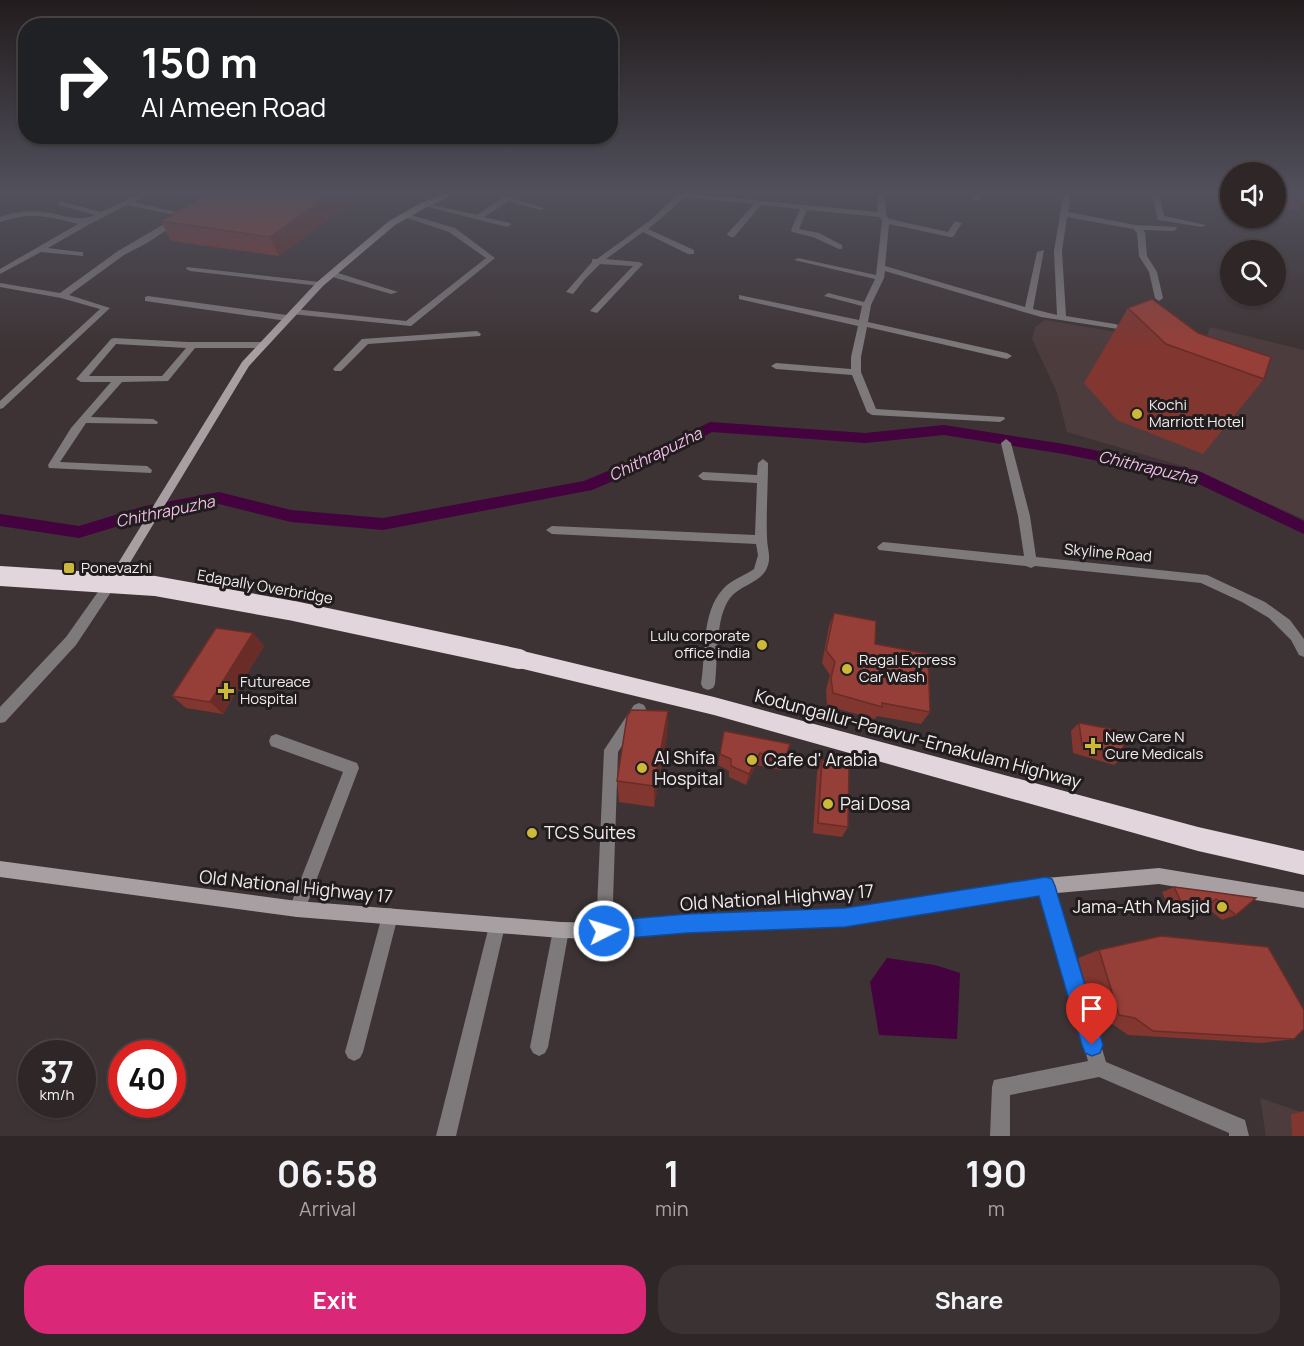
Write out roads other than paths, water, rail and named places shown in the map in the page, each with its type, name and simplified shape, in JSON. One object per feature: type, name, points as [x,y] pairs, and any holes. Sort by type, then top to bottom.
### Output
[{"type":"highway","name":"Edapally Overbridge","points":[[0,576],[155,586],[294,611],[519,659]]},
{"type":"highway","name":"Kodungallur-Paravur-Ernakulam Highway","points":[[519,659],[714,706],[1186,836],[1304,863]]},
{"type":"street","points":[[0,273],[48,244]]},
{"type":"street","points":[[62,296],[120,253],[138,244]]},
{"type":"street","points":[[0,717],[71,641],[121,568],[233,380],[261,345],[320,284],[367,244]]},
{"type":"street","points":[[148,299],[291,315],[408,324],[491,258],[472,244]]},
{"type":"street","points":[[570,292],[595,261],[622,244]]},
{"type":"street","points":[[675,244],[692,252]]},
{"type":"street","points":[[833,244],[839,247]]},
{"type":"street","points":[[882,244],[880,278],[867,305],[856,357],[856,372],[872,412],[1000,418]]},
{"type":"street","points":[[1059,244],[1058,266],[1062,319]]},
{"type":"street","points":[[1142,244],[1143,256],[1153,272],[1159,298]]},
{"type":"street","points":[[39,249],[80,254]]},
{"type":"street","points":[[1028,311],[1041,252]]},
{"type":"street","points":[[798,260],[880,278]]},
{"type":"street","points":[[594,311],[639,264],[595,261]]},
{"type":"street","points":[[881,267],[1028,311],[1115,327]]},
{"type":"street","points":[[190,269],[320,284]]},
{"type":"street","points":[[332,274],[394,292]]},
{"type":"street","points":[[0,285],[62,296],[106,308],[0,406]]},
{"type":"street","points":[[828,296],[867,305]]},
{"type":"street","points":[[742,297],[1007,356]]},
{"type":"street","points":[[338,369],[365,340],[477,334]]},
{"type":"street","points":[[192,346],[165,379],[81,379],[114,341],[192,346],[261,345]]},
{"type":"street","points":[[776,366],[856,372]]},
{"type":"street","points":[[120,378],[84,420],[57,456],[53,465],[147,470]]},
{"type":"street","points":[[84,420],[153,422]]},
{"type":"street","points":[[1006,443],[1024,516],[1031,562]]},
{"type":"street","points":[[708,684],[719,603],[729,588],[756,576],[763,566],[765,556],[761,540],[763,462]]},
{"type":"street","points":[[703,476],[762,479]]},
{"type":"street","points":[[552,530],[761,540]]},
{"type":"street","name":"Skyline Road","points":[[883,547],[1203,578],[1258,602],[1297,635],[1304,651]]},
{"type":"street","points":[[604,931],[611,750],[639,709]]},
{"type":"street","points":[[276,741],[352,768],[297,909]]},
{"type":"street","name":"Old National Highway 17","points":[[0,869],[297,909],[561,930],[604,931],[687,923],[845,917],[1046,886],[1159,876],[1304,900]]},
{"type":"street","points":[[1046,886],[1099,1068]]},
{"type":"street","points":[[354,1052],[390,916]]},
{"type":"street","points":[[446,1136],[497,926]]},
{"type":"street","points":[[539,1047],[561,930]]},
{"type":"street","points":[[1000,1136],[1001,1087],[1099,1068],[1238,1126],[1239,1136]]},
{"type":"waterway","name":"Chithrapuzha","points":[[0,520],[79,532],[145,512],[219,498],[291,516],[383,524],[587,486],[646,461],[710,427],[865,438],[944,430],[1064,449],[1194,475],[1304,528]]},
{"type":"place","name":"Kochi Marriott Hotel","points":[[1137,414]]},
{"type":"place","name":"Ponevazhi","points":[[69,568]]},
{"type":"place","name":"Lulu corporate office india","points":[[762,645]]},
{"type":"place","name":"Regal Express Car Wash","points":[[847,669]]},
{"type":"place","name":"Futureace Hospital","points":[[226,691]]},
{"type":"place","name":"New Care N Cure Medicals","points":[[1093,746]]},
{"type":"place","name":"Cafe d' Arabia","points":[[752,760]]},
{"type":"place","name":"Al Shifa Hospital","points":[[642,768]]},
{"type":"place","name":"Pai Dosa","points":[[828,804]]},
{"type":"place","name":"TCS Suites","points":[[532,833]]},
{"type":"place","name":"Jama-Ath Masjid","points":[[1222,907]]}]
